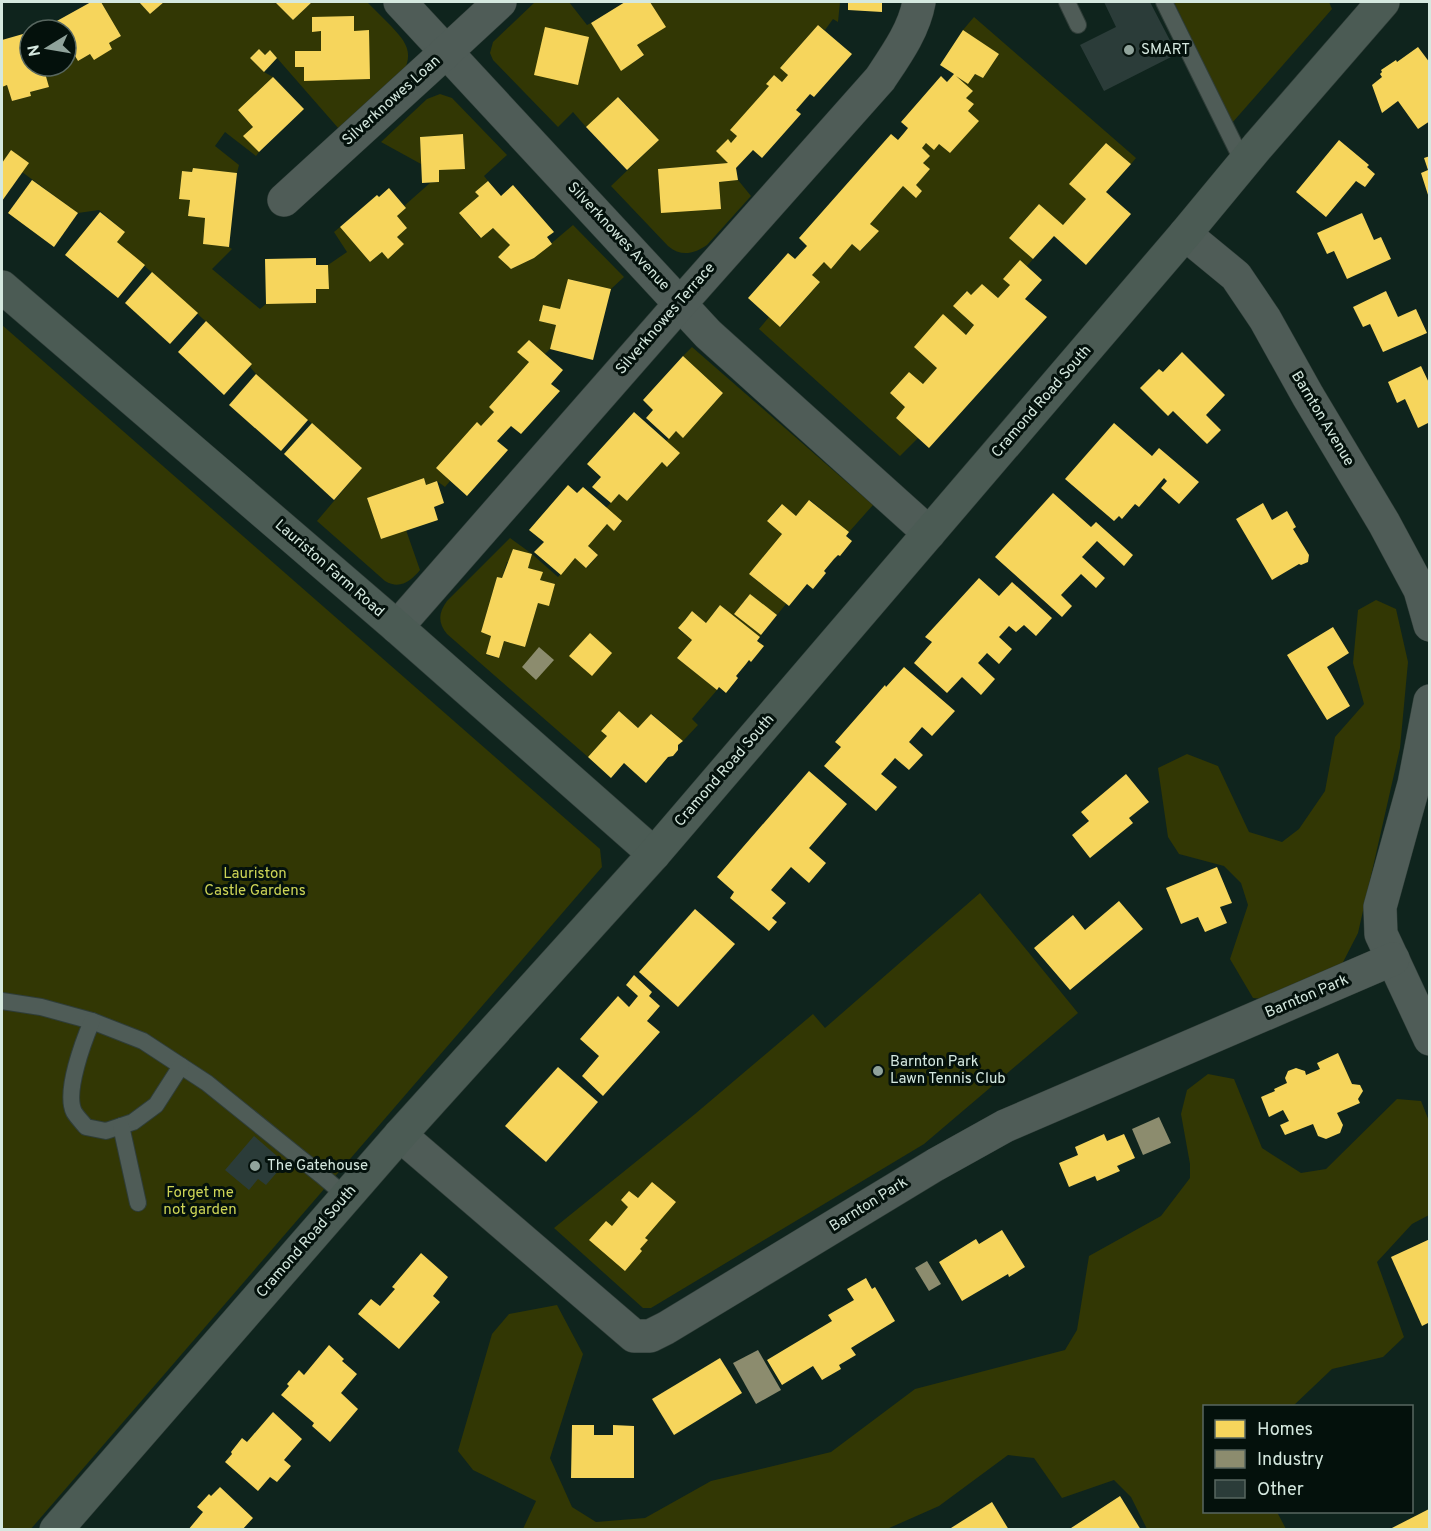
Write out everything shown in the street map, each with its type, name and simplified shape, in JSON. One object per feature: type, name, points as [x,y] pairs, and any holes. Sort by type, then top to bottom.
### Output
[{"type":"street","name":"Silverknowes Avenue","points":[[400,2],[708,334],[929,533]]},
{"type":"street","name":"Silverknowes Loan","points":[[284,200],[500,2]]},
{"type":"street","name":"Silverknowes Terrace","points":[[397,627],[880,78],[907,35],[920,2]]},
{"type":"street","name":"Cramond Road South","points":[[56,1530],[400,1135],[654,854],[1383,2]]},
{"type":"street","name":"Barnton Avenue","points":[[1185,234],[1236,276],[1265,319],[1384,523],[1420,590],[1430,625]]},
{"type":"street","name":"Lauriston Farm Road","points":[[2,287],[397,627],[654,854]]},
{"type":"street","points":[[1430,701],[1422,785],[1380,907],[1381,934],[1430,1039]]},
{"type":"street","name":"Barnton Park","points":[[400,1135],[634,1336],[650,1336],[695,1312],[935,1165],[1005,1126],[1393,959]]},
{"type":"lane","points":[[1067,2],[1078,25]]},
{"type":"lane","points":[[1164,2],[1244,164]]},
{"type":"lane","points":[[2,1001],[41,1007],[92,1021],[143,1041],[207,1083],[347,1197]]},
{"type":"lane","points":[[92,1021],[78,1056],[72,1090],[73,1110],[86,1127],[106,1131],[133,1122],[156,1105],[181,1065]]},
{"type":"lane","points":[[121,1126],[138,1203]]},
{"type":"green space","points":[[101,2],[139,2],[150,14],[164,2],[275,2],[293,20],[312,2],[367,2],[404,42],[408,59],[403,73],[339,129],[270,50],[265,55],[259,49],[250,58],[264,72],[273,77],[238,110],[253,127],[244,136],[259,152],[256,156],[225,132],[215,146],[239,165],[237,173],[193,168],[192,172],[182,171],[179,198],[190,200],[188,216],[205,218],[203,244],[232,249],[212,269],[260,309],[266,304],[316,303],[316,289],[329,289],[328,265],[347,252],[334,232],[340,227],[370,262],[382,252],[388,258],[403,244],[397,237],[407,228],[397,216],[406,208],[404,206],[430,183],[439,182],[439,170],[465,168],[463,134],[420,137],[421,164],[381,142],[427,99],[440,94],[452,98],[507,155],[484,176],[488,181],[475,192],[479,196],[459,213],[480,238],[493,228],[510,245],[498,257],[511,269],[534,258],[573,225],[624,277],[611,289],[569,279],[560,309],[543,305],[539,321],[556,325],[550,349],[545,354],[529,340],[518,352],[529,362],[489,407],[494,412],[437,468],[450,481],[445,487],[437,481],[426,485],[424,478],[367,498],[381,539],[406,530],[420,570],[405,583],[396,585],[385,581],[317,521],[362,468],[256,374],[250,367],[252,364],[117,242],[125,232],[99,210],[78,213],[22,172],[11,150],[2,163],[2,87],[7,85],[12,101],[31,96],[30,92],[48,87],[46,78],[78,78],[78,61],[90,54],[94,59],[112,49],[109,43],[121,36]]},
{"type":"green space","points":[[535,2],[569,2],[587,25],[591,23],[621,70],[644,56],[637,45],[665,27],[650,2],[840,2],[838,22],[833,19],[825,30],[818,25],[780,68],[788,75],[782,82],[774,75],[767,84],[769,86],[731,130],[737,136],[731,143],[728,140],[728,163],[658,169],[721,209],[719,182],[738,180],[751,196],[707,245],[683,253],[668,246],[611,186],[659,140],[619,97],[586,127],[573,112],[558,127],[493,60],[490,53],[493,42]]},
{"type":"green space","points":[[1174,2],[1329,2],[1332,9],[1232,123]]},
{"type":"green space","points":[[974,17],[1136,158],[1131,164],[1106,143],[1070,184],[1086,199],[1063,225],[1039,204],[1009,238],[1033,259],[1027,266],[1020,260],[1010,285],[998,298],[982,284],[971,295],[966,291],[954,306],[974,325],[923,384],[909,372],[890,393],[905,407],[896,418],[918,438],[900,456],[759,329],[769,317],[781,327],[820,282],[812,275],[824,262],[831,268],[852,244],[861,251],[878,231],[870,224],[903,186],[916,197],[922,191],[916,185],[930,169],[923,163],[930,156],[922,148],[926,143],[939,144],[950,153],[978,121],[968,111],[974,104],[966,98],[973,91],[954,74],[968,84],[975,74],[983,78],[999,54],[963,30]]},
{"type":"green space","name":"Lauriston Castle Gardens","points":[[2,325],[600,849],[602,867],[30,1530],[2,1529]]},
{"type":"green space","points":[[692,347],[873,505],[849,532],[810,500],[796,516],[781,504],[767,521],[782,534],[749,574],[786,604],[777,615],[750,594],[734,614],[761,635],[760,637],[720,605],[706,623],[692,611],[678,629],[692,640],[677,658],[717,690],[692,719],[698,725],[683,741],[652,714],[638,728],[619,711],[601,731],[607,736],[588,757],[447,634],[442,626],[441,614],[447,601],[510,538],[532,554],[558,577],[575,558],[587,568],[598,555],[588,546],[607,524],[614,531],[622,522],[606,508],[619,494],[627,501],[662,462],[668,467],[679,453],[666,441],[676,431],[683,437],[723,393],[683,356]],"holes":[[[513,549],[531,554],[528,568],[542,572],[540,580],[555,584],[538,603],[525,647],[504,641],[499,658],[486,655],[491,636],[481,632],[497,577],[502,578]]]},
{"type":"green space","points":[[1376,600],[1396,609],[1408,662],[1400,748],[1358,933],[1341,966],[1276,1000],[1253,998],[1230,959],[1248,905],[1241,883],[1224,866],[1179,854],[1168,837],[1158,768],[1187,754],[1218,766],[1249,832],[1282,842],[1299,829],[1325,791],[1335,737],[1364,704],[1353,663],[1358,610]]},
{"type":"green space","name":"Barnton Park Lawn Tennis Club","points":[[980,893],[1078,1013],[924,1144],[651,1308],[643,1308],[554,1228],[695,1114],[813,1014],[825,1028]]},
{"type":"green space","points":[[1208,1074],[1234,1079],[1262,1148],[1301,1173],[1326,1169],[1397,1099],[1421,1101],[1429,1121],[1429,1215],[1412,1224],[1377,1262],[1404,1337],[1383,1357],[1332,1369],[1294,1405],[1203,1405],[1203,1513],[1278,1513],[1286,1529],[1147,1529],[1131,1497],[1114,1480],[1062,1498],[1034,1458],[1008,1455],[939,1506],[887,1529],[523,1529],[536,1501],[473,1470],[458,1451],[492,1334],[509,1314],[557,1305],[583,1354],[550,1458],[572,1507],[596,1522],[645,1518],[711,1481],[831,1452],[915,1389],[1065,1350],[1077,1330],[1089,1256],[1161,1216],[1190,1178],[1190,1164],[1181,1114],[1187,1090]]},
{"type":"building: Homes","points":[[91,2],[101,2],[121,36],[109,43],[112,49],[94,60],[90,54],[78,61],[78,18],[62,18]]},
{"type":"building: Homes","points":[[139,2],[164,2],[150,14]]},
{"type":"building: Homes","points":[[275,2],[312,2],[293,20]]},
{"type":"building: Homes","points":[[625,2],[650,2],[666,27],[637,45],[644,55],[621,71],[591,23]]},
{"type":"building: Homes","points":[[848,2],[882,2],[882,12],[848,10]]},
{"type":"building: Homes","points":[[354,16],[354,31],[369,30],[370,79],[304,81],[304,67],[295,67],[295,51],[321,51],[321,31],[312,32],[312,17]]},
{"type":"building: Homes","points":[[818,25],[852,54],[814,97],[810,94],[796,110],[801,114],[762,158],[753,150],[736,168],[738,180],[719,182],[721,209],[661,213],[658,169],[728,163],[716,151],[728,139],[731,143],[737,136],[730,130],[769,86],[766,84],[774,75],[782,82],[788,75],[780,68]]},
{"type":"building: Homes","points":[[545,27],[589,37],[578,85],[534,75]]},
{"type":"building: Homes","points":[[963,30],[999,54],[983,78],[975,74],[968,84],[956,76],[973,91],[966,98],[974,104],[968,111],[979,121],[950,153],[939,144],[934,150],[926,143],[922,148],[930,156],[923,163],[930,169],[916,185],[922,191],[916,198],[903,186],[870,224],[879,231],[860,251],[852,244],[831,269],[824,262],[812,275],[820,282],[780,327],[748,298],[788,253],[795,259],[807,246],[799,238],[891,134],[898,140],[908,128],[901,122],[941,76],[947,82],[954,74],[940,65]]},
{"type":"building: Homes","points":[[18,35],[18,78],[46,78],[49,87],[30,92],[31,96],[12,101],[7,85],[2,87],[2,40]]},
{"type":"building: Homes","points":[[1418,47],[1430,63],[1430,121],[1418,129],[1398,101],[1382,113],[1372,85],[1382,77],[1381,70]]},
{"type":"building: Homes","points":[[259,49],[265,55],[270,50],[277,58],[264,72],[250,58]]},
{"type":"building: Homes","points":[[273,77],[304,109],[259,152],[243,136],[253,127],[238,110]]},
{"type":"building: Homes","points":[[618,97],[659,140],[627,170],[586,127]]},
{"type":"building: Homes","points":[[463,134],[465,169],[439,170],[439,182],[422,183],[420,137]]},
{"type":"building: Homes","points":[[1339,140],[1369,165],[1367,167],[1375,174],[1365,187],[1356,181],[1326,217],[1296,192]]},
{"type":"building: Homes","points":[[1106,143],[1131,164],[1106,192],[1131,214],[1086,265],[1054,236],[1033,259],[1009,238],[1039,204],[1063,225],[1086,199],[1069,184]]},
{"type":"building: Homes","points":[[11,150],[29,163],[2,201],[2,163]]},
{"type":"building: Homes","points":[[1430,156],[1429,198],[1421,173],[1428,170],[1424,158]]},
{"type":"building: Homes","points":[[193,168],[237,173],[229,247],[203,244],[205,218],[188,216],[190,200],[179,199],[182,171],[192,172]]},
{"type":"building: Homes","points":[[32,180],[78,213],[54,247],[8,213]]},
{"type":"building: Homes","points":[[488,181],[501,196],[513,185],[554,232],[547,237],[552,244],[534,258],[511,269],[498,257],[510,245],[493,228],[481,238],[459,213],[479,196],[475,192]]},
{"type":"building: Homes","points":[[389,188],[406,208],[397,216],[407,228],[397,237],[404,244],[388,259],[382,252],[370,262],[340,227],[377,195],[379,197]]},
{"type":"building: Homes","points":[[100,212],[125,232],[117,242],[145,265],[118,298],[65,255]]},
{"type":"building: Homes","points":[[1362,213],[1374,240],[1381,237],[1391,259],[1347,279],[1334,251],[1327,254],[1317,233]]},
{"type":"building: Homes","points":[[316,258],[316,265],[328,265],[329,289],[316,289],[316,303],[266,304],[265,259]]},
{"type":"building: Homes","points":[[1020,260],[1042,280],[1025,299],[1047,317],[929,448],[896,418],[905,407],[890,393],[909,372],[923,384],[937,368],[914,347],[943,314],[966,335],[974,325],[953,306],[967,291],[971,295],[982,284],[998,298],[1010,285],[1003,279]]},
{"type":"building: Homes","points":[[152,272],[198,313],[170,344],[125,303]]},
{"type":"building: Homes","points":[[568,279],[611,289],[593,360],[550,349],[556,325],[539,321],[543,305],[560,309]]},
{"type":"building: Homes","points":[[1386,291],[1398,317],[1416,309],[1427,333],[1383,352],[1370,324],[1363,327],[1353,307]]},
{"type":"building: Homes","points":[[206,321],[252,364],[224,395],[178,352]]},
{"type":"building: Homes","points":[[529,340],[563,370],[551,384],[560,391],[521,434],[511,426],[497,441],[508,450],[467,496],[436,468],[477,422],[481,426],[494,412],[489,407],[529,362],[517,352]]},
{"type":"building: Homes","points":[[1182,352],[1225,395],[1206,415],[1221,430],[1207,444],[1173,411],[1168,416],[1140,388],[1159,369],[1163,372]]},
{"type":"building: Homes","points":[[683,356],[723,393],[683,438],[676,431],[669,439],[646,418],[653,410],[643,400]]},
{"type":"building: Homes","points":[[1421,366],[1430,385],[1430,422],[1418,428],[1405,399],[1397,403],[1388,382]]},
{"type":"building: Homes","points":[[256,374],[308,420],[281,451],[229,405]]},
{"type":"building: Homes","points":[[634,412],[680,453],[667,467],[662,462],[627,501],[619,494],[611,503],[592,487],[601,477],[587,464]]},
{"type":"building: Homes","points":[[312,423],[362,468],[334,500],[284,454]]},
{"type":"building: Homes","points":[[1114,423],[1152,456],[1159,448],[1199,482],[1179,504],[1161,488],[1167,481],[1164,478],[1139,507],[1135,504],[1122,519],[1119,516],[1114,521],[1065,479]]},
{"type":"building: Homes","points":[[424,478],[426,485],[437,481],[444,503],[434,507],[438,520],[381,539],[367,498]]},
{"type":"building: Homes","points":[[568,485],[577,493],[583,487],[622,521],[614,531],[607,524],[588,546],[598,555],[586,568],[575,558],[561,575],[534,552],[544,542],[529,530]]},
{"type":"building: Homes","points":[[1053,493],[1091,527],[1096,522],[1133,555],[1124,566],[1097,541],[1082,557],[1105,578],[1096,588],[1081,574],[1061,595],[1072,606],[1062,617],[995,557]]},
{"type":"building: Homes","points":[[809,500],[849,532],[846,536],[852,541],[824,571],[826,573],[813,589],[807,584],[789,606],[749,574],[782,534],[767,521],[782,504],[796,516]]},
{"type":"building: Homes","points":[[1263,503],[1272,520],[1287,511],[1296,527],[1293,529],[1309,555],[1308,562],[1299,564],[1272,580],[1236,519]]},
{"type":"building: Homes","points":[[513,549],[532,554],[528,568],[543,572],[540,580],[555,584],[549,606],[538,603],[525,647],[504,641],[499,658],[486,654],[491,636],[481,632],[497,577],[502,578]]},
{"type":"building: Homes","points":[[979,578],[999,596],[1012,582],[1052,618],[1036,636],[1024,625],[1016,632],[1009,626],[999,637],[1012,649],[999,664],[987,653],[978,663],[995,679],[981,695],[962,677],[947,693],[914,663],[932,642],[925,637]]},
{"type":"building: Homes","points":[[750,594],[777,615],[761,635],[734,614]]},
{"type":"building: Homes","points":[[720,605],[760,637],[757,641],[764,646],[736,676],[738,678],[726,693],[719,687],[717,690],[677,658],[692,640],[678,628],[692,611],[706,623]]},
{"type":"building: Homes","points":[[1333,627],[1349,653],[1327,667],[1350,706],[1327,720],[1287,655]]},
{"type":"building: Homes","points":[[590,633],[612,653],[592,676],[569,656]]},
{"type":"building: Homes","points":[[904,667],[955,711],[932,736],[922,727],[909,742],[923,755],[909,770],[895,758],[881,774],[897,787],[876,811],[824,766],[841,747],[835,742]]},
{"type":"building: Homes","points":[[619,711],[638,728],[651,714],[683,741],[678,745],[678,750],[673,756],[668,757],[646,783],[624,763],[611,778],[588,757],[607,736],[601,731]]},
{"type":"building: Homes","points":[[809,771],[847,804],[809,848],[826,863],[809,883],[791,867],[771,890],[786,903],[772,918],[777,922],[769,931],[730,898],[734,892],[717,877]]},
{"type":"building: Homes","points":[[1126,774],[1149,802],[1129,818],[1133,823],[1090,858],[1072,835],[1089,821],[1081,812]]},
{"type":"building: Homes","points":[[1217,867],[1232,903],[1220,907],[1227,923],[1205,932],[1198,917],[1181,924],[1166,888]]},
{"type":"building: Homes","points":[[1119,901],[1143,929],[1070,990],[1034,948],[1073,915],[1085,930]]},
{"type":"building: Homes","points":[[695,909],[735,944],[678,1007],[639,972]]},
{"type":"building: Homes","points":[[634,975],[652,992],[649,996],[660,1006],[647,1021],[660,1032],[603,1096],[582,1076],[599,1056],[580,1039],[618,996],[629,1007],[638,996],[626,985]]},
{"type":"building: Homes","points":[[1338,1053],[1352,1084],[1360,1085],[1363,1091],[1358,1099],[1360,1103],[1337,1113],[1343,1125],[1340,1133],[1326,1139],[1318,1136],[1313,1124],[1285,1135],[1280,1125],[1289,1121],[1283,1110],[1269,1117],[1261,1097],[1287,1083],[1285,1078],[1288,1071],[1296,1068],[1305,1071],[1306,1075],[1320,1069],[1317,1063]]},
{"type":"building: Homes","points":[[558,1067],[598,1102],[546,1162],[505,1126]]},
{"type":"building: Homes","points":[[1104,1134],[1107,1141],[1124,1134],[1135,1158],[1117,1166],[1120,1171],[1097,1181],[1095,1176],[1069,1187],[1059,1163],[1078,1155],[1075,1147]]},
{"type":"building: Homes","points":[[652,1182],[676,1202],[645,1238],[648,1240],[640,1249],[642,1251],[625,1271],[589,1240],[606,1221],[612,1226],[628,1207],[621,1200],[629,1191],[638,1198]]},
{"type":"building: Homes","points":[[1002,1230],[1025,1267],[1009,1277],[1008,1274],[962,1301],[939,1262],[976,1239],[979,1244]]},
{"type":"building: Homes","points":[[1430,1239],[1430,1322],[1422,1326],[1391,1257]]},
{"type":"building: Homes","points":[[421,1253],[448,1277],[433,1296],[440,1302],[399,1349],[358,1314],[371,1299],[380,1306],[395,1289],[392,1287]]},
{"type":"building: Homes","points":[[866,1278],[872,1289],[875,1287],[895,1321],[851,1348],[856,1355],[839,1365],[841,1369],[822,1380],[813,1366],[782,1385],[767,1360],[832,1321],[828,1315],[854,1300],[847,1289]]},
{"type":"building: Homes","points":[[329,1345],[357,1374],[341,1393],[358,1409],[330,1442],[312,1426],[314,1423],[281,1395],[299,1370],[304,1375]]},
{"type":"building: Homes","points":[[720,1358],[742,1393],[674,1435],[652,1399]]},
{"type":"building: Homes","points":[[273,1412],[302,1439],[284,1460],[291,1466],[277,1482],[270,1477],[258,1491],[225,1462],[242,1438],[247,1442]]},
{"type":"building: Homes","points":[[572,1425],[594,1425],[594,1435],[613,1435],[613,1425],[634,1426],[634,1478],[571,1478]]},
{"type":"building: Homes","points":[[220,1487],[253,1518],[242,1530],[188,1530],[203,1512],[197,1507],[209,1494],[211,1496]]},
{"type":"building: Homes","points":[[1120,1496],[1141,1530],[1068,1530]]},
{"type":"building: Homes","points":[[992,1502],[1009,1530],[952,1530],[951,1528]]},
{"type":"building: Homes","points":[[1429,1509],[1430,1530],[1388,1530]]},
{"type":"building: Industry","points":[[539,647],[554,660],[536,680],[522,667]]},
{"type":"building: Industry","points":[[1159,1117],[1171,1143],[1143,1155],[1132,1129]]},
{"type":"building: Industry","points":[[927,1261],[941,1284],[929,1291],[915,1268]]},
{"type":"building: Industry","points":[[758,1350],[781,1390],[756,1404],[733,1363]]},
{"type":"building: Other","name":"SMART","points":[[1104,2],[1150,2],[1177,54],[1104,91],[1080,45],[1116,27]]},
{"type":"building: Other","name":"The Gatehouse","points":[[254,1136],[285,1163],[266,1185],[258,1179],[249,1190],[225,1170]]},
{"type":"place","name":"SMART","points":[[1129,50]]},
{"type":"place","name":"Barnton Park Lawn Tennis Club","points":[[878,1071]]},
{"type":"place","name":"The Gatehouse","points":[[255,1166]]},
{"type":"park label","name":"Forget me not garden","points":[[200,1202]]}]
